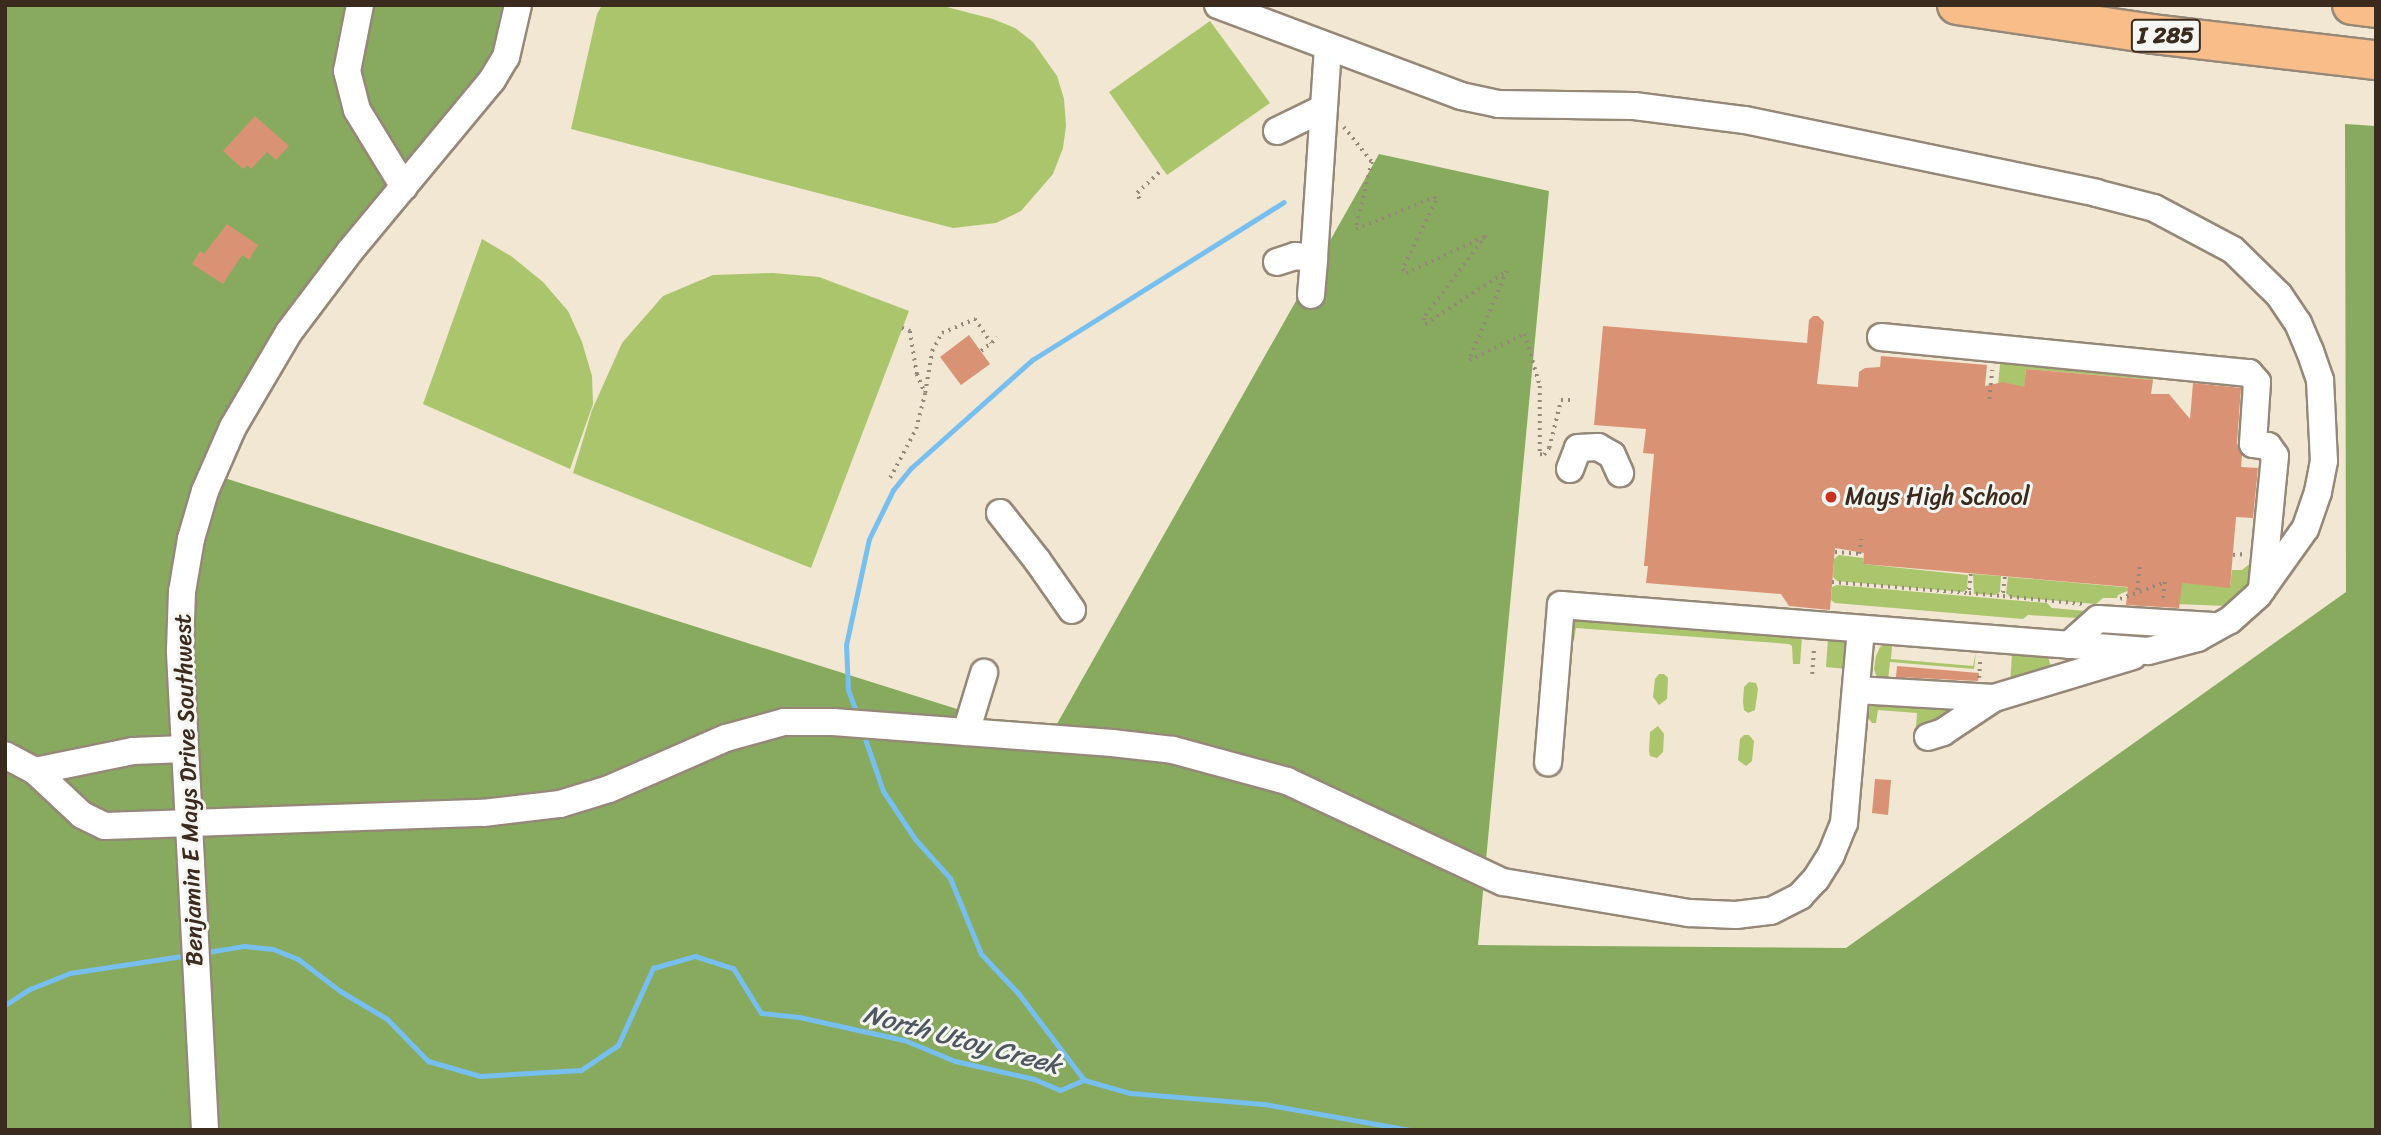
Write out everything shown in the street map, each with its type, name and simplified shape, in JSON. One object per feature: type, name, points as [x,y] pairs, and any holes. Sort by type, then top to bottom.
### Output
[{"type":"highway","name":"I 285","points":[[1957,5],[2153,34],[2376,60]]},
{"type":"highway","points":[[2352,5],[2376,8]]},
{"type":"street","points":[[360,5],[347,71],[357,110],[404,187]]},
{"type":"street","name":"Benjamin E Mays Drive Southwest","points":[[205,1130],[180,651],[182,592],[191,540],[205,491],[233,427],[289,332],[492,80],[506,57],[518,5]]},
{"type":"street","points":[[1218,5],[1328,48],[1473,99],[1498,104],[1634,106],[1745,120],[2096,192],[2154,208],[2200,230],[2233,250],[2278,295],[2298,323],[2320,380],[2324,461],[2318,492],[2305,529],[2262,589],[2218,627],[2198,638],[1994,698],[1942,732],[1928,737]]},
{"type":"street","points":[[1311,295],[1328,48]]},
{"type":"street","points":[[1277,131],[1324,108]]},
{"type":"street","points":[[1277,262],[1295,256],[1314,258]]},
{"type":"street","points":[[1881,337],[2249,373],[2255,377],[2257,389],[2253,444],[2268,446],[2275,456],[2262,589]]},
{"type":"street","points":[[1570,469],[1578,448],[1598,447],[1612,455],[1620,473]]},
{"type":"street","points":[[1000,513],[1072,610]]},
{"type":"street","points":[[1548,762],[1561,597],[1861,630],[2148,651]]},
{"type":"street","points":[[2069,645],[2098,619],[2218,627]]},
{"type":"street","points":[[5,755],[35,771],[54,792],[82,815],[106,826],[483,813],[560,804],[610,789],[754,728],[784,723],[833,722],[1173,750],[1227,762],[1287,781],[1503,882],[1689,913],[1736,915],[1771,911],[1800,896],[1816,879],[1831,855],[1844,823],[1861,630]]},
{"type":"street","points":[[966,732],[984,673]]},
{"type":"street","points":[[1856,690],[1994,698]]},
{"type":"street","points":[[35,771],[133,751],[185,749]]},
{"type":"path","points":[[1324,108],[1329,107],[1372,162],[1356,229],[1435,197],[1436,201],[1403,269],[1406,273],[1486,236],[1424,317],[1425,324],[1507,271],[1469,360],[1525,334],[1540,386],[1540,454],[1544,455],[1549,447],[1561,400],[1571,400]]},
{"type":"path","points":[[1139,199],[1137,193],[1163,169]]},
{"type":"path","points":[[891,478],[916,429],[932,351],[942,333],[975,319],[991,343]]},
{"type":"path","points":[[902,328],[910,331],[917,374],[925,393]]},
{"type":"path","points":[[981,351],[997,338]]},
{"type":"path","points":[[1989,399],[1994,348]]},
{"type":"path","points":[[1835,552],[1861,554],[1861,539]]},
{"type":"path","points":[[2137,590],[2140,562]]},
{"type":"path","points":[[1969,593],[1971,574]]},
{"type":"path","points":[[2003,596],[2005,577]]},
{"type":"path","points":[[1832,582],[2086,605]]},
{"type":"path","points":[[2120,604],[2120,597],[2165,582],[2163,608]]},
{"type":"path","points":[[1812,674],[1815,638]]},
{"type":"green space","points":[[5,5],[524,5],[514,65],[303,304],[215,475],[1049,738],[1379,154],[1549,191],[1478,945],[1846,948],[2346,592],[2345,124],[2376,126],[2376,1130],[5,1130]]},
{"type":"green space","points":[[602,5],[939,5],[993,19],[1015,28],[1033,42],[1057,76],[1064,99],[1066,126],[1063,148],[1053,174],[1021,211],[996,223],[953,228],[571,129],[597,14]]},
{"type":"green space","points":[[1210,21],[1270,103],[1167,175],[1109,92]]},
{"type":"green space","points":[[482,239],[511,256],[543,282],[568,311],[582,342],[592,376],[593,404],[570,469],[423,404]]},
{"type":"green space","points":[[773,273],[819,277],[909,311],[811,568],[573,473],[592,410],[622,343],[663,296],[713,275]]},
{"type":"green space","points":[[2001,354],[2151,372],[2153,380],[2026,369],[2023,402],[2008,383],[1998,386]]},
{"type":"green space","points":[[1839,555],[1863,558],[1863,564],[1968,575],[1967,589],[1963,592],[1837,581],[1833,577],[1834,559]]},
{"type":"green space","points":[[2254,560],[2255,580],[2227,606],[2176,604],[2174,582],[2230,587],[2232,570],[2242,570]]},
{"type":"green space","points":[[1973,574],[2001,576],[2000,592],[1995,595],[1974,594]]},
{"type":"green space","points":[[2008,577],[2134,588],[2117,598],[2103,598],[2096,604],[2010,597],[2006,593]]},
{"type":"green space","points":[[1837,585],[2047,603],[2052,608],[2086,611],[2077,618],[2028,615],[2023,619],[1835,603],[1831,600],[1832,587]]},
{"type":"green space","points":[[1574,619],[1802,637],[1800,664],[1793,664],[1792,646],[1789,644],[1576,628],[1574,640],[1570,643],[1570,624]]},
{"type":"green space","points":[[1828,639],[1849,643],[1847,669],[1826,667]]},
{"type":"green space","points":[[1887,644],[1892,646],[1891,659],[1973,666],[1976,652],[1974,669],[1890,662],[1888,680],[1877,678],[1874,669],[1876,656],[1880,647]]},
{"type":"green space","points":[[2012,654],[2048,658],[2052,668],[2010,685]]},
{"type":"green space","points":[[1659,674],[1668,678],[1667,699],[1659,705],[1653,697],[1655,679]]},
{"type":"green space","points":[[1749,682],[1756,683],[1758,689],[1755,710],[1748,713],[1744,710],[1743,702],[1744,687]]},
{"type":"green space","points":[[1878,704],[1952,710],[1954,714],[1920,729],[1916,727],[1917,713],[1878,710],[1876,723],[1872,723],[1868,718],[1870,706]]},
{"type":"green space","points":[[1658,726],[1664,734],[1663,752],[1657,758],[1650,756],[1649,751],[1650,732]]},
{"type":"green space","points":[[1749,735],[1754,741],[1752,761],[1746,766],[1738,760],[1740,739]]},
{"type":"building","points":[[255,116],[289,146],[276,160],[267,152],[251,169],[247,165],[243,169],[223,151]]},
{"type":"building","points":[[227,224],[258,245],[249,260],[242,255],[223,284],[192,264],[200,251],[204,254]]},
{"type":"building","points":[[1818,316],[1824,322],[1817,384],[1858,387],[1859,372],[1865,368],[1880,367],[1881,356],[1987,365],[1985,386],[2003,382],[2024,387],[2026,369],[2153,380],[2151,394],[2169,394],[2190,419],[2193,383],[2241,388],[2237,443],[2242,454],[2241,467],[2258,468],[2253,518],[2236,517],[2230,588],[2182,583],[2179,608],[2126,605],[2128,587],[1863,564],[1864,553],[1835,548],[1830,610],[1789,606],[1781,594],[1646,583],[1648,566],[1644,566],[1654,454],[1643,453],[1646,429],[1594,425],[1603,326],[1807,343],[1809,320]]},
{"type":"building","points":[[969,335],[990,364],[961,385],[940,357]]},
{"type":"building","points":[[1897,666],[1979,673],[1978,681],[1896,677]]},
{"type":"building","points":[[1875,779],[1891,780],[1888,815],[1872,813]]},
{"type":"waterway","points":[[858,717],[848,690],[846,645],[869,539],[893,490],[911,468],[1032,360],[1284,202]]},
{"type":"waterway","points":[[863,733],[883,791],[915,839],[950,878],[981,954],[1018,993],[1084,1080]]},
{"type":"waterway","name":"North Utoy Creek","points":[[202,953],[244,946],[273,949],[298,959],[340,991],[387,1019],[428,1061],[480,1076],[581,1070],[618,1045],[653,968],[695,956],[733,968],[761,1013],[799,1017],[904,1040],[955,1061],[1034,1079],[1060,1090],[1084,1080],[1130,1093],[1264,1104],[1410,1130]]},
{"type":"waterway","name":"North Utoy Creek","points":[[5,1005],[30,989],[70,973],[189,955]]},
{"type":"place","name":"Mays High School","points":[[1831,497]]}]
